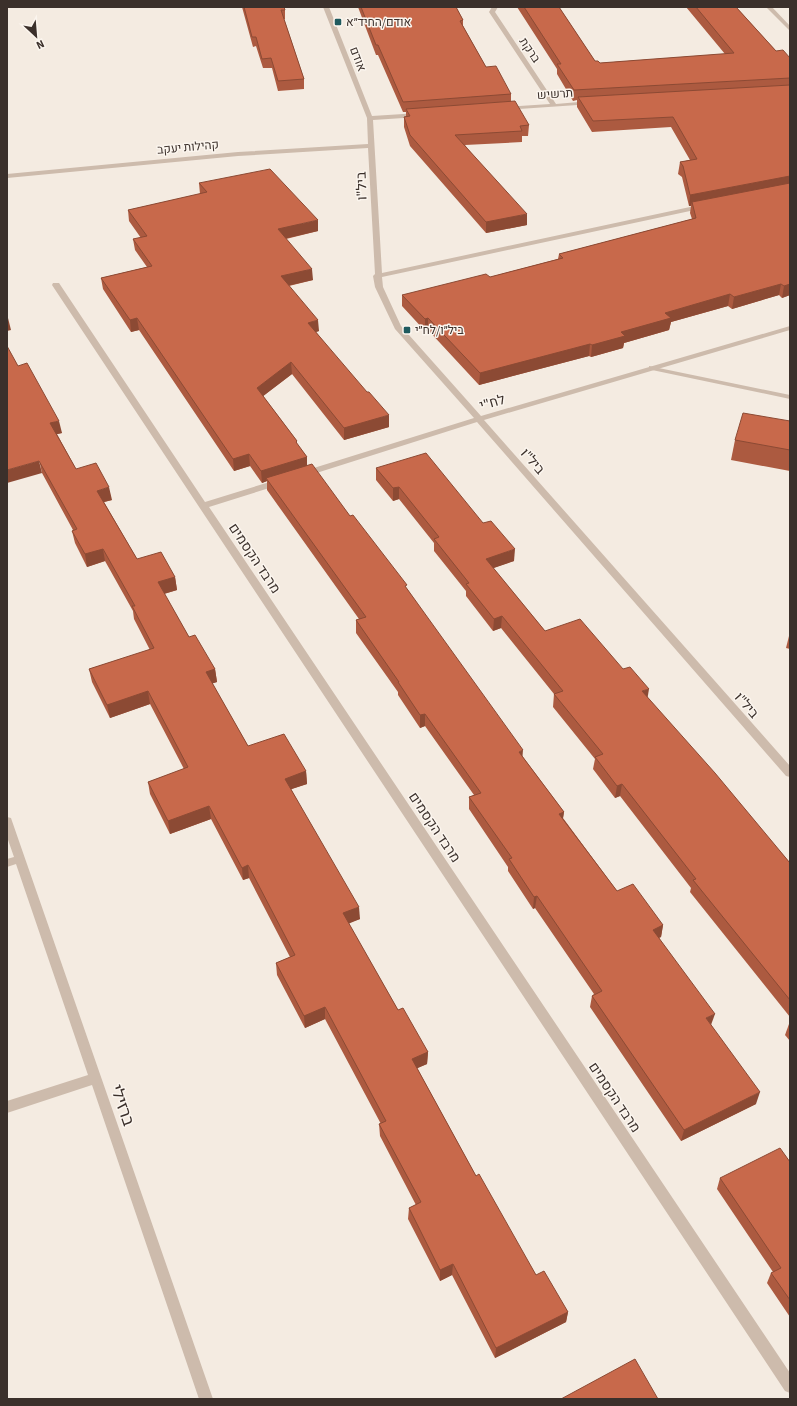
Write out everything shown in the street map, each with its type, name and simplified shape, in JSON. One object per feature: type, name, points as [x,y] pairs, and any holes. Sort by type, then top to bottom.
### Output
[{"type":"street","name":"אודם","points":[[326,7],[370,118]]},
{"type":"street","name":"ברקת","points":[[495,7],[492,12],[554,105]]},
{"type":"street","points":[[769,7],[790,28]]},
{"type":"street","name":"תרשיש","points":[[500,109],[601,103]]},
{"type":"street","points":[[370,118],[423,114]]},
{"type":"street","name":"ביל\"ו","points":[[370,118],[377,276],[379,287],[398,327],[790,773]]},
{"type":"street","name":"קהילות יעקב","points":[[7,176],[238,154],[372,146]]},
{"type":"street","points":[[377,276],[713,204]]},
{"type":"street","name":"מרבד הקסמים","points":[[56,284],[790,1386]]},
{"type":"street","name":"לח\"י","points":[[203,506],[479,419],[790,328]]},
{"type":"street","points":[[652,368],[790,397]]},
{"type":"street","name":"ברזילי","points":[[7,821],[206,1399]]},
{"type":"street","points":[[7,862],[20,859]]},
{"type":"street","points":[[7,1107],[95,1078]]},
{"type":"building","points":[[244,7],[284,7],[285,10],[281,10],[304,79],[278,81],[271,58],[262,59],[256,37],[252,37]]},
{"type":"building","points":[[361,7],[456,7],[463,20],[460,21],[486,67],[496,66],[511,94],[403,102],[378,45],[376,45]]},
{"type":"building","points":[[524,7],[559,7],[595,61],[600,63],[734,53],[696,7],[736,7],[776,51],[783,50],[790,58],[790,78],[574,90],[557,64],[561,64]]},
{"type":"building","points":[[790,85],[790,176],[690,195],[683,166],[680,162],[697,159],[673,117],[593,121],[578,97]]},
{"type":"building","points":[[515,101],[529,125],[520,126],[522,131],[455,135],[527,214],[486,222],[410,135],[404,117],[410,116],[406,109]]},
{"type":"building","points":[[270,169],[318,220],[278,229],[312,269],[281,276],[318,320],[308,323],[367,392],[369,392],[389,415],[344,428],[291,362],[257,388],[297,441],[296,442],[307,457],[261,471],[249,454],[233,459],[137,318],[130,320],[101,278],[152,266],[133,239],[147,236],[128,210],[207,192],[199,183]]},
{"type":"building","points":[[790,183],[790,284],[784,286],[781,284],[734,297],[730,294],[665,313],[671,318],[621,332],[625,336],[480,373],[428,318],[425,319],[402,295],[486,274],[490,277],[563,258],[559,254],[696,218],[692,202]]},
{"type":"building","points":[[7,346],[18,366],[27,363],[59,421],[50,423],[76,469],[96,463],[109,487],[97,491],[137,559],[161,552],[175,577],[158,582],[189,637],[195,635],[215,669],[206,672],[248,746],[284,734],[306,771],[285,779],[359,907],[343,913],[398,1010],[403,1008],[428,1052],[412,1059],[476,1176],[479,1174],[536,1275],[544,1271],[568,1312],[496,1348],[453,1264],[440,1270],[409,1208],[421,1202],[379,1124],[386,1121],[325,1007],[304,1016],[276,963],[295,955],[248,865],[242,868],[209,806],[168,821],[148,782],[188,767],[148,691],[107,705],[89,669],[154,648],[132,606],[135,606],[103,549],[85,554],[72,531],[77,529],[39,461],[7,470]]},
{"type":"building","points":[[743,413],[790,421],[790,450],[735,440]]},
{"type":"building","points":[[426,453],[483,523],[491,521],[515,549],[486,559],[545,631],[580,619],[623,669],[630,667],[649,689],[642,691],[715,773],[790,863],[790,1000],[693,880],[696,879],[622,784],[617,786],[595,757],[603,754],[554,694],[563,691],[502,616],[494,619],[466,584],[469,583],[434,539],[439,537],[399,487],[393,488],[376,468]]},
{"type":"building","points":[[312,464],[350,516],[353,515],[407,585],[405,586],[523,750],[519,752],[564,812],[559,814],[617,891],[633,884],[663,925],[653,930],[715,1014],[706,1018],[760,1092],[684,1130],[592,996],[602,991],[537,896],[534,897],[509,859],[512,858],[469,797],[481,793],[425,714],[420,715],[356,620],[366,617],[266,478]]},
{"type":"building","points":[[780,1148],[790,1162],[790,1300],[771,1273],[781,1268],[720,1178]]},
{"type":"building","points":[[635,1359],[658,1399],[561,1399]]},
{"type":"place","name":"אודם/החיד״א","points":[[338,22]]},
{"type":"place","name":"ביל״ו/לח״י","points":[[407,330]]}]
